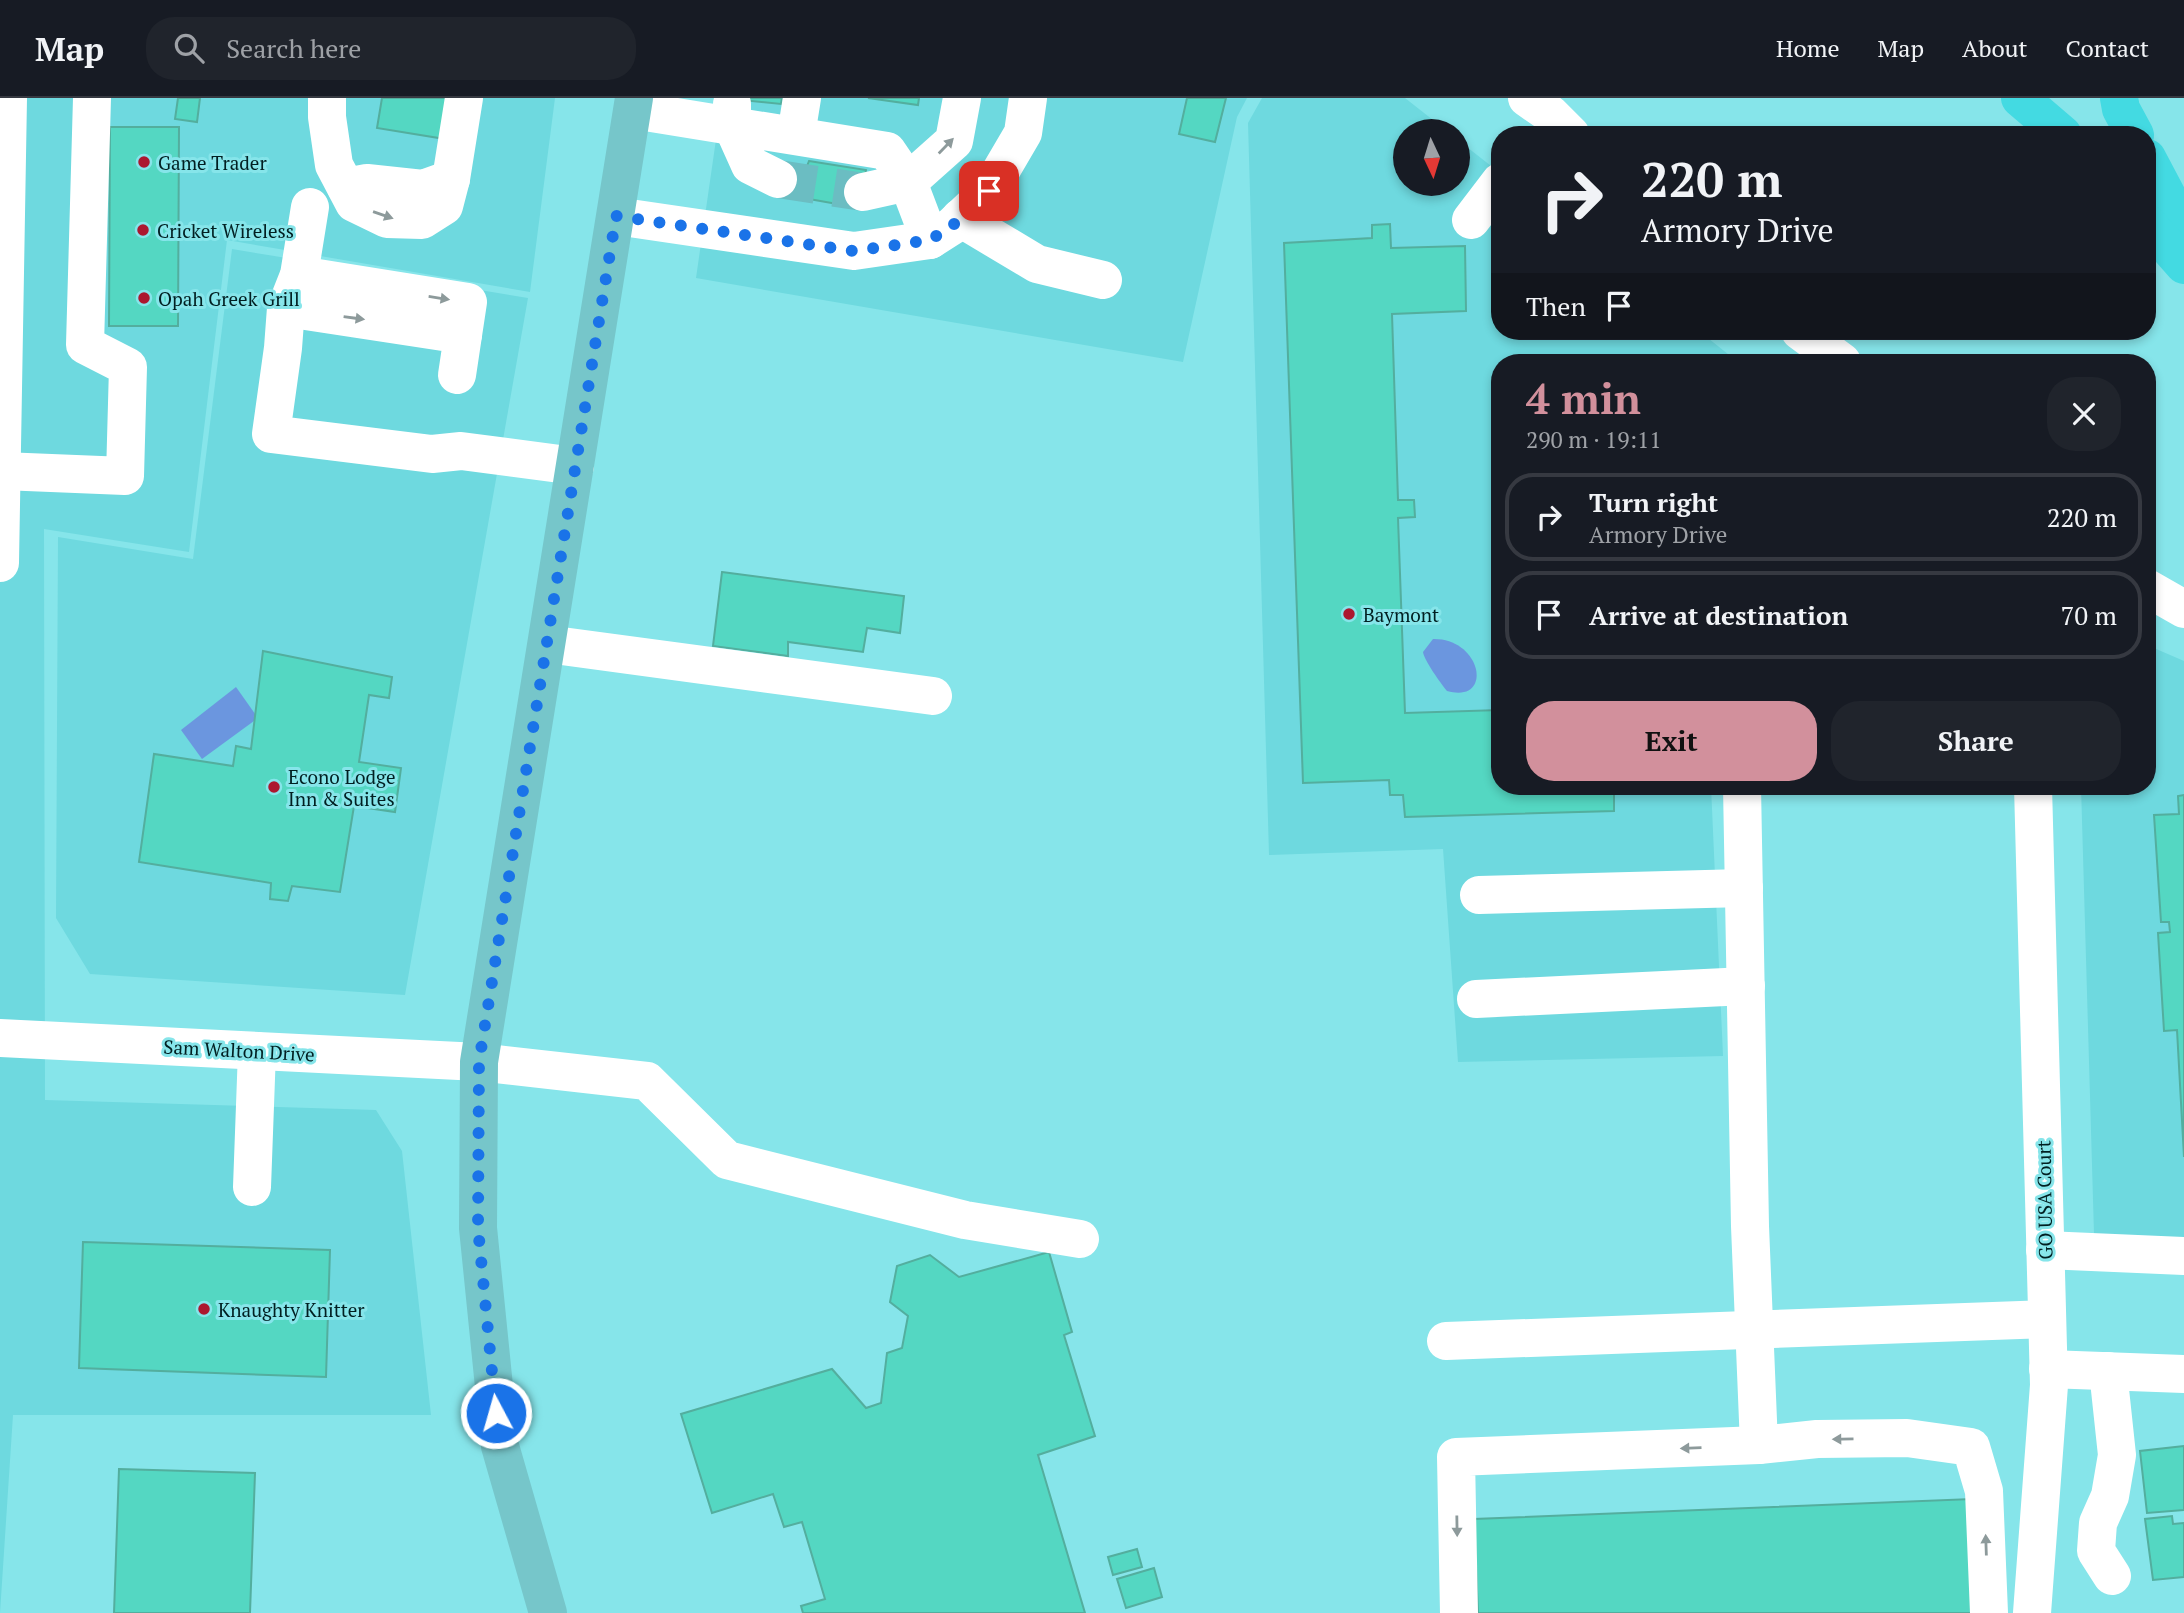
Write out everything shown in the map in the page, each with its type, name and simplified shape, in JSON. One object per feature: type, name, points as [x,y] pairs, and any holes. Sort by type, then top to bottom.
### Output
[{"type":"highway","points":[[2021,98],[2053,126]]},
{"type":"highway","points":[[2119,98],[2121,109],[2130,126]]},
{"type":"highway","points":[[2156,175],[2184,228]]},
{"type":"highway","points":[[2156,233],[2184,265]]},
{"type":"main road","points":[[548,1613],[500,1446],[478,1228],[479,1062],[633,104]]},
{"type":"street","points":[[0,563],[8,98]]},
{"type":"street","points":[[2,471],[125,476],[128,367],[85,345],[92,98]]},
{"type":"street","points":[[327,98],[334,165],[354,203],[387,219],[422,220],[444,206],[464,98]]},
{"type":"street","points":[[796,135],[802,98]]},
{"type":"street","points":[[863,192],[908,182],[954,141],[962,98]]},
{"type":"street","points":[[616,216],[854,251],[945,229],[989,191],[1023,133],[1028,98]]},
{"type":"street","points":[[633,104],[732,111],[796,135],[887,151],[945,229],[1037,264],[1103,280]]},
{"type":"street","points":[[732,111],[750,165],[778,179]]},
{"type":"street","points":[[1471,220],[1491,194]]},
{"type":"street","points":[[310,207],[283,348],[271,434],[432,454],[461,451],[575,466]]},
{"type":"street","points":[[293,292],[468,302],[457,375]]},
{"type":"street","points":[[1812,340],[1831,354]]},
{"type":"street","points":[[2156,592],[2184,609]]},
{"type":"street","points":[[547,644],[933,696]]},
{"type":"street","points":[[1742,795],[1750,1226],[1759,1445]]},
{"type":"street","name":"GO USA Court","points":[[2032,1613],[2048,1369],[2034,795]]},
{"type":"street","points":[[1479,895],[1744,888]]},
{"type":"street","points":[[1476,999],[1746,986]]},
{"type":"street","name":"Sam Walton Drive","points":[[0,1038],[479,1062],[647,1081],[727,1160],[965,1220],[1080,1239]]},
{"type":"street","points":[[252,1187],[257,1051]]},
{"type":"street","points":[[2045,1250],[2184,1256]]},
{"type":"street","points":[[1446,1341],[2047,1319]]},
{"type":"street","points":[[2048,1369],[2184,1374]]},
{"type":"street","points":[[2108,1371],[2117,1455],[2110,1496],[2098,1523],[2096,1551],[2112,1576]]},
{"type":"street","points":[[1459,1613],[1456,1457],[1759,1445],[1817,1439],[1907,1438],[1971,1447],[1984,1491],[1989,1613]]},
{"type":"shaded area","points":[[0,98],[555,98],[530,292],[227,240],[189,552],[44,529],[45,1100],[376,1110],[402,1151],[431,1415],[13,1415],[0,1613]]},
{"type":"shaded area","points":[[722,98],[1247,98],[1237,117],[1183,362],[696,278]]},
{"type":"shaded area","points":[[1262,98],[1405,98],[1432,119],[1393,119],[1393,196],[1470,196],[1470,149],[1491,166],[1491,340],[1710,340],[1728,354],[1491,354],[1491,795],[1711,795],[1723,1056],[1458,1062],[1443,849],[1269,855],[1248,123]]},
{"type":"shaded area","points":[[232,249],[528,298],[405,995],[90,974],[56,918],[58,537],[193,559]]},
{"type":"shaded area","points":[[1433,639],[1450,641],[1471,658],[1476,670],[1476,680],[1472,688],[1462,692],[1447,691],[1444,688],[1423,652]]},
{"type":"shaded area","points":[[2156,649],[2184,661],[2184,1238],[2094,1234],[2081,795],[2156,795]]},
{"type":"shaded area","points":[[236,687],[258,718],[202,759],[181,730]]},
{"type":"building","points":[[178,98],[200,98],[197,122],[175,119]]},
{"type":"building","points":[[382,98],[452,98],[445,139],[377,128]]},
{"type":"building","points":[[782,98],[781,104],[741,100]]},
{"type":"building","points":[[868,98],[919,98],[918,105]]},
{"type":"building","points":[[1187,98],[1226,98],[1215,142],[1179,134]]},
{"type":"building","points":[[110,127],[179,127],[178,326],[109,326]]},
{"type":"building","points":[[809,161],[866,170],[860,208],[775,193],[779,169],[805,171]]},
{"type":"building","name":"Baymont","points":[[1390,224],[1391,248],[1465,246],[1466,311],[1392,314],[1398,500],[1414,500],[1415,517],[1398,518],[1405,713],[1491,710],[1491,795],[1614,795],[1614,811],[1405,817],[1403,795],[1390,795],[1389,780],[1303,783],[1284,243],[1372,238],[1372,225]]},
{"type":"building","points":[[722,572],[904,596],[900,633],[867,628],[863,652],[788,642],[788,656],[713,646]]},
{"type":"building","name":"Econo Lodge Inn & Suites","points":[[263,651],[392,677],[389,698],[369,695],[359,762],[401,768],[395,812],[354,806],[340,892],[292,886],[288,901],[270,899],[271,883],[139,862],[154,754],[233,766],[236,746],[251,749]]},
{"type":"building","points":[[2184,795],[2184,1157],[2177,1030],[2164,1031],[2158,933],[2170,932],[2169,922],[2161,922],[2154,815],[2179,814],[2178,796]]},
{"type":"building","name":"Knaughty Knitter","points":[[83,1242],[330,1250],[326,1377],[79,1368]]},
{"type":"building","points":[[1049,1252],[1072,1332],[1064,1335],[1095,1436],[1038,1455],[1085,1613],[803,1613],[801,1606],[825,1599],[802,1522],[784,1527],[773,1494],[712,1513],[681,1414],[832,1369],[866,1408],[881,1403],[887,1353],[902,1348],[908,1316],[890,1302],[897,1266],[930,1255],[959,1277]]},
{"type":"building","points":[[2184,1446],[2184,1510],[2147,1513],[2140,1451]]},
{"type":"building","points":[[119,1469],[255,1473],[250,1613],[114,1613]]},
{"type":"building","points":[[1972,1499],[1977,1613],[1478,1613],[1474,1519]]},
{"type":"building","points":[[2172,1516],[2173,1524],[2184,1523],[2184,1577],[2153,1580],[2145,1519]]},
{"type":"building","points":[[1137,1549],[1142,1567],[1113,1575],[1108,1557]]},
{"type":"building","points":[[1154,1568],[1162,1597],[1126,1608],[1117,1579]]},
{"type":"tunnel","points":[[778,179],[863,192]]},
{"type":"place","name":"Game Trader","points":[[144,162]]},
{"type":"place","name":"Cricket Wireless","points":[[143,230]]},
{"type":"place","name":"Opah Greek Grill","points":[[144,298]]},
{"type":"place","name":"Baymont","points":[[1349,614]]},
{"type":"place","name":"Econo Lodge Inn & Suites","points":[[274,787]]},
{"type":"place","name":"Knaughty Knitter","points":[[204,1309]]},
{"type":"route","points":[[496,1413],[478,1228],[479,1062],[616,216],[854,251],[930,240],[952,226],[989,191]]}]
